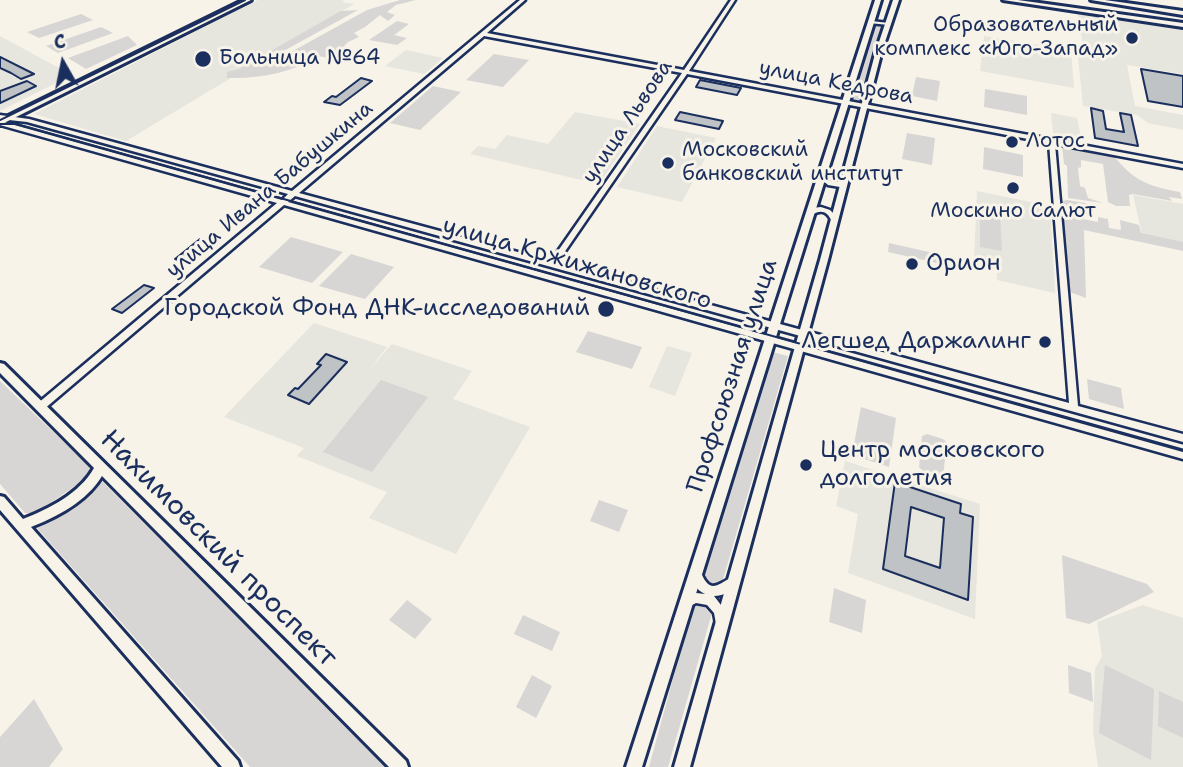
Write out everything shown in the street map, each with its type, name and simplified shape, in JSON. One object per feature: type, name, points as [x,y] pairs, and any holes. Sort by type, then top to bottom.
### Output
[{"type":"main road","points":[[0,117],[238,0]]},
{"type":"main road","points":[[0,123],[248,0]]},
{"type":"main road","name":"Профсоюзная улица","points":[[634,767],[696,565],[878,0]]},
{"type":"main road","name":"Профсоюзная улица","points":[[682,767],[896,0]]},
{"type":"main road","points":[[1006,0],[1183,25]]},
{"type":"main road","points":[[1094,0],[1183,13]]},
{"type":"main road","points":[[872,19],[890,22]]},
{"type":"main road","name":"Нахимовский проспект","points":[[0,367],[400,767]]},
{"type":"main road","points":[[21,525],[36,520],[68,501],[94,480],[100,468]]},
{"type":"main road","points":[[0,501],[232,767]]},
{"type":"street","name":"улица Ивана Бабушкина","points":[[40,407],[523,0]]},
{"type":"street","name":"улица Львова","points":[[553,264],[733,0]]},
{"type":"street","name":"улица Кедрова","points":[[483,34],[1183,166]]},
{"type":"street","name":"улица Кржижановского","points":[[0,117],[12,117],[295,193],[1183,438]]},
{"type":"street","name":"улица Кржижановского","points":[[0,123],[1183,455]]},
{"type":"street","points":[[1052,141],[1074,408]]},
{"type":"street","points":[[821,176],[824,181],[833,185],[845,181]]},
{"type":"street","points":[[809,214],[822,210],[831,214],[834,220]]},
{"type":"street","points":[[696,565],[698,583],[709,591],[723,590],[734,580]]},
{"type":"street","points":[[684,604],[696,598],[710,600],[719,611],[720,625]]},
{"type":"shaded area","name":"Больница №64","points":[[258,0],[344,0],[342,2],[354,4],[126,141],[34,114]]},
{"type":"shaded area","points":[[400,0],[416,0],[396,5],[387,12],[395,15],[388,21],[380,15],[354,33],[359,37],[348,42],[332,59],[319,56],[274,74],[227,78],[227,72],[239,69],[341,11],[358,10],[280,53],[282,57],[367,10]]},
{"type":"shaded area","points":[[81,14],[93,20],[39,38],[27,32]]},
{"type":"shaded area","points":[[1078,14],[1183,29],[1183,74],[1127,65],[1135,106],[1183,115],[1183,130],[1148,123],[1137,115],[1083,106],[1078,57],[1085,58]]},
{"type":"shaded area","points":[[397,21],[409,24],[394,35],[407,38],[397,45],[369,40]]},
{"type":"shaded area","points":[[875,24],[885,25],[862,101],[852,101]]},
{"type":"shaded area","points":[[101,27],[113,33],[58,53],[46,46]]},
{"type":"shaded area","points":[[0,36],[72,75],[0,111]]},
{"type":"shaded area","points":[[128,36],[137,45],[86,69],[68,58]]},
{"type":"shaded area","points":[[984,36],[1071,50],[1074,88],[980,71]]},
{"type":"shaded area","points":[[406,50],[443,58],[424,74],[385,66]]},
{"type":"shaded area","points":[[494,54],[529,60],[503,87],[466,80]]},
{"type":"shaded area","points":[[916,77],[940,81],[937,101],[912,96]]},
{"type":"shaded area","points":[[433,86],[461,92],[420,130],[390,123]]},
{"type":"shaded area","points":[[985,89],[1027,96],[1027,115],[984,107]]},
{"type":"shaded area","points":[[575,112],[640,124],[599,184],[470,154],[478,146],[495,149],[507,135],[548,144]]},
{"type":"shaded area","points":[[1051,113],[1077,118],[1081,138],[1053,133]]},
{"type":"shaded area","name":"Московский банковский институт","points":[[657,126],[716,138],[682,202],[617,187]]},
{"type":"shaded area","points":[[907,133],[935,138],[932,165],[902,159]]},
{"type":"shaded area","points":[[1062,146],[1113,155],[1135,177],[1150,185],[1180,192],[1182,199],[1169,197],[1172,201],[1133,194],[1129,195],[1130,206],[1116,206],[1108,202],[1103,164],[1081,160],[1081,167],[1078,168],[1080,186],[1085,188],[1088,198],[1103,203],[1068,198],[1067,166],[1064,164]]},
{"type":"shaded area","points":[[984,147],[1023,155],[1023,177],[983,169]]},
{"type":"shaded area","points":[[977,191],[1050,206],[1055,293],[997,280],[997,266],[974,261]]},
{"type":"shaded area","points":[[1133,195],[1183,204],[1183,243],[1142,234]]},
{"type":"shaded area","points":[[1061,201],[1096,205],[1097,209],[1072,205],[1073,217],[1098,222],[1098,217],[1108,219],[1109,228],[1121,230],[1120,220],[1139,225],[1141,233],[1183,242],[1183,251],[1084,230],[1086,298],[1070,292]]},
{"type":"shaded area","points":[[980,210],[1000,214],[1002,251],[980,247]]},
{"type":"shaded area","points":[[291,237],[343,252],[312,283],[259,267]]},
{"type":"shaded area","points":[[889,243],[938,254],[937,263],[888,252]]},
{"type":"shaded area","points":[[351,254],[394,267],[365,299],[319,286]]},
{"type":"shaded area","points":[[314,323],[387,347],[369,370],[392,344],[472,371],[453,399],[530,427],[456,554],[369,518],[387,492],[297,456],[304,448],[224,417]]},
{"type":"shaded area","points":[[588,331],[642,347],[632,369],[576,352]]},
{"type":"shaded area","points":[[667,346],[692,353],[675,396],[649,387]]},
{"type":"shaded area","points":[[772,352],[788,356],[722,583],[720,586],[709,586],[702,575]]},
{"type":"shaded area","points":[[1087,379],[1121,388],[1124,409],[1089,399]]},
{"type":"shaded area","points":[[381,380],[428,397],[372,472],[323,452]]},
{"type":"shaded area","points":[[0,381],[90,467],[88,477],[36,513],[25,513],[0,484]]},
{"type":"shaded area","points":[[861,407],[896,418],[889,467],[852,455]]},
{"type":"shaded area","points":[[927,434],[947,443],[943,476],[923,471],[919,467],[922,436]]},
{"type":"shaded area","points":[[845,461],[980,504],[975,619],[848,573],[858,514],[836,506]]},
{"type":"shaded area","points":[[102,481],[386,767],[250,767],[37,528]]},
{"type":"shaded area","points":[[599,500],[628,510],[619,532],[590,521]]},
{"type":"shaded area","points":[[1062,555],[1147,584],[1154,592],[1089,624],[1066,618]]},
{"type":"shaded area","points":[[834,588],[866,600],[862,633],[829,622]]},
{"type":"shaded area","points":[[407,600],[432,619],[415,639],[389,620]]},
{"type":"shaded area","points":[[703,603],[712,613],[668,767],[649,767],[693,605]]},
{"type":"shaded area","points":[[1143,605],[1183,618],[1183,767],[1098,767],[1093,731],[1095,669],[1102,656],[1097,622]]},
{"type":"shaded area","points":[[523,615],[560,632],[552,651],[514,634]]},
{"type":"shaded area","points":[[1068,665],[1091,673],[1093,702],[1069,693]]},
{"type":"shaded area","points":[[1105,665],[1154,689],[1151,760],[1099,733]]},
{"type":"shaded area","points":[[532,675],[552,686],[536,718],[516,707]]},
{"type":"shaded area","points":[[1159,691],[1183,702],[1183,738],[1158,726]]},
{"type":"shaded area","points":[[34,699],[63,749],[49,767],[0,767],[0,737]]},
{"type":"building","points":[[0,57],[34,74],[21,79],[0,68]]},
{"type":"building","points":[[1141,69],[1183,76],[1183,107],[1148,101]]},
{"type":"building","points":[[361,78],[372,81],[340,105],[324,102],[332,96],[336,97]]},
{"type":"building","points":[[700,80],[741,88],[737,95],[696,87]]},
{"type":"building","points":[[27,81],[36,86],[0,103],[0,91]]},
{"type":"building","points":[[1091,108],[1103,111],[1106,129],[1124,132],[1120,113],[1131,115],[1138,146],[1095,138]]},
{"type":"building","points":[[680,112],[723,121],[719,129],[675,120]]},
{"type":"building","points":[[200,239],[210,242],[185,262],[175,259]]},
{"type":"building","points":[[144,285],[154,288],[122,313],[112,309]]},
{"type":"building","points":[[326,354],[347,362],[309,404],[288,395],[295,388],[298,389],[321,365],[317,364]]},
{"type":"building","points":[[895,482],[961,504],[960,513],[973,517],[968,600],[883,569]],"holes":[[[911,507],[944,518],[940,568],[905,556]]]},
{"type":"tram line","points":[[0,120],[245,0]]},
{"type":"tram line","points":[[0,124],[16,124],[1183,451]]},
{"type":"place","name":"Образовательный комплекс «Юго-Запад»","points":[[1132,38]]},
{"type":"place","name":"Больница №64","points":[[203,59]]},
{"type":"place","name":"Лотос","points":[[1012,142]]},
{"type":"place","name":"Московский банковский институт","points":[[668,163]]},
{"type":"place","name":"Москино Салют","points":[[1013,188]]},
{"type":"place","name":"Орион","points":[[912,264]]},
{"type":"place","name":"Городской Фонд ДНК-исследований","points":[[606,309]]},
{"type":"place","name":"Легшед Даржалинг","points":[[1045,342]]},
{"type":"place","name":"Центр московского долголетия","points":[[806,465]]}]
